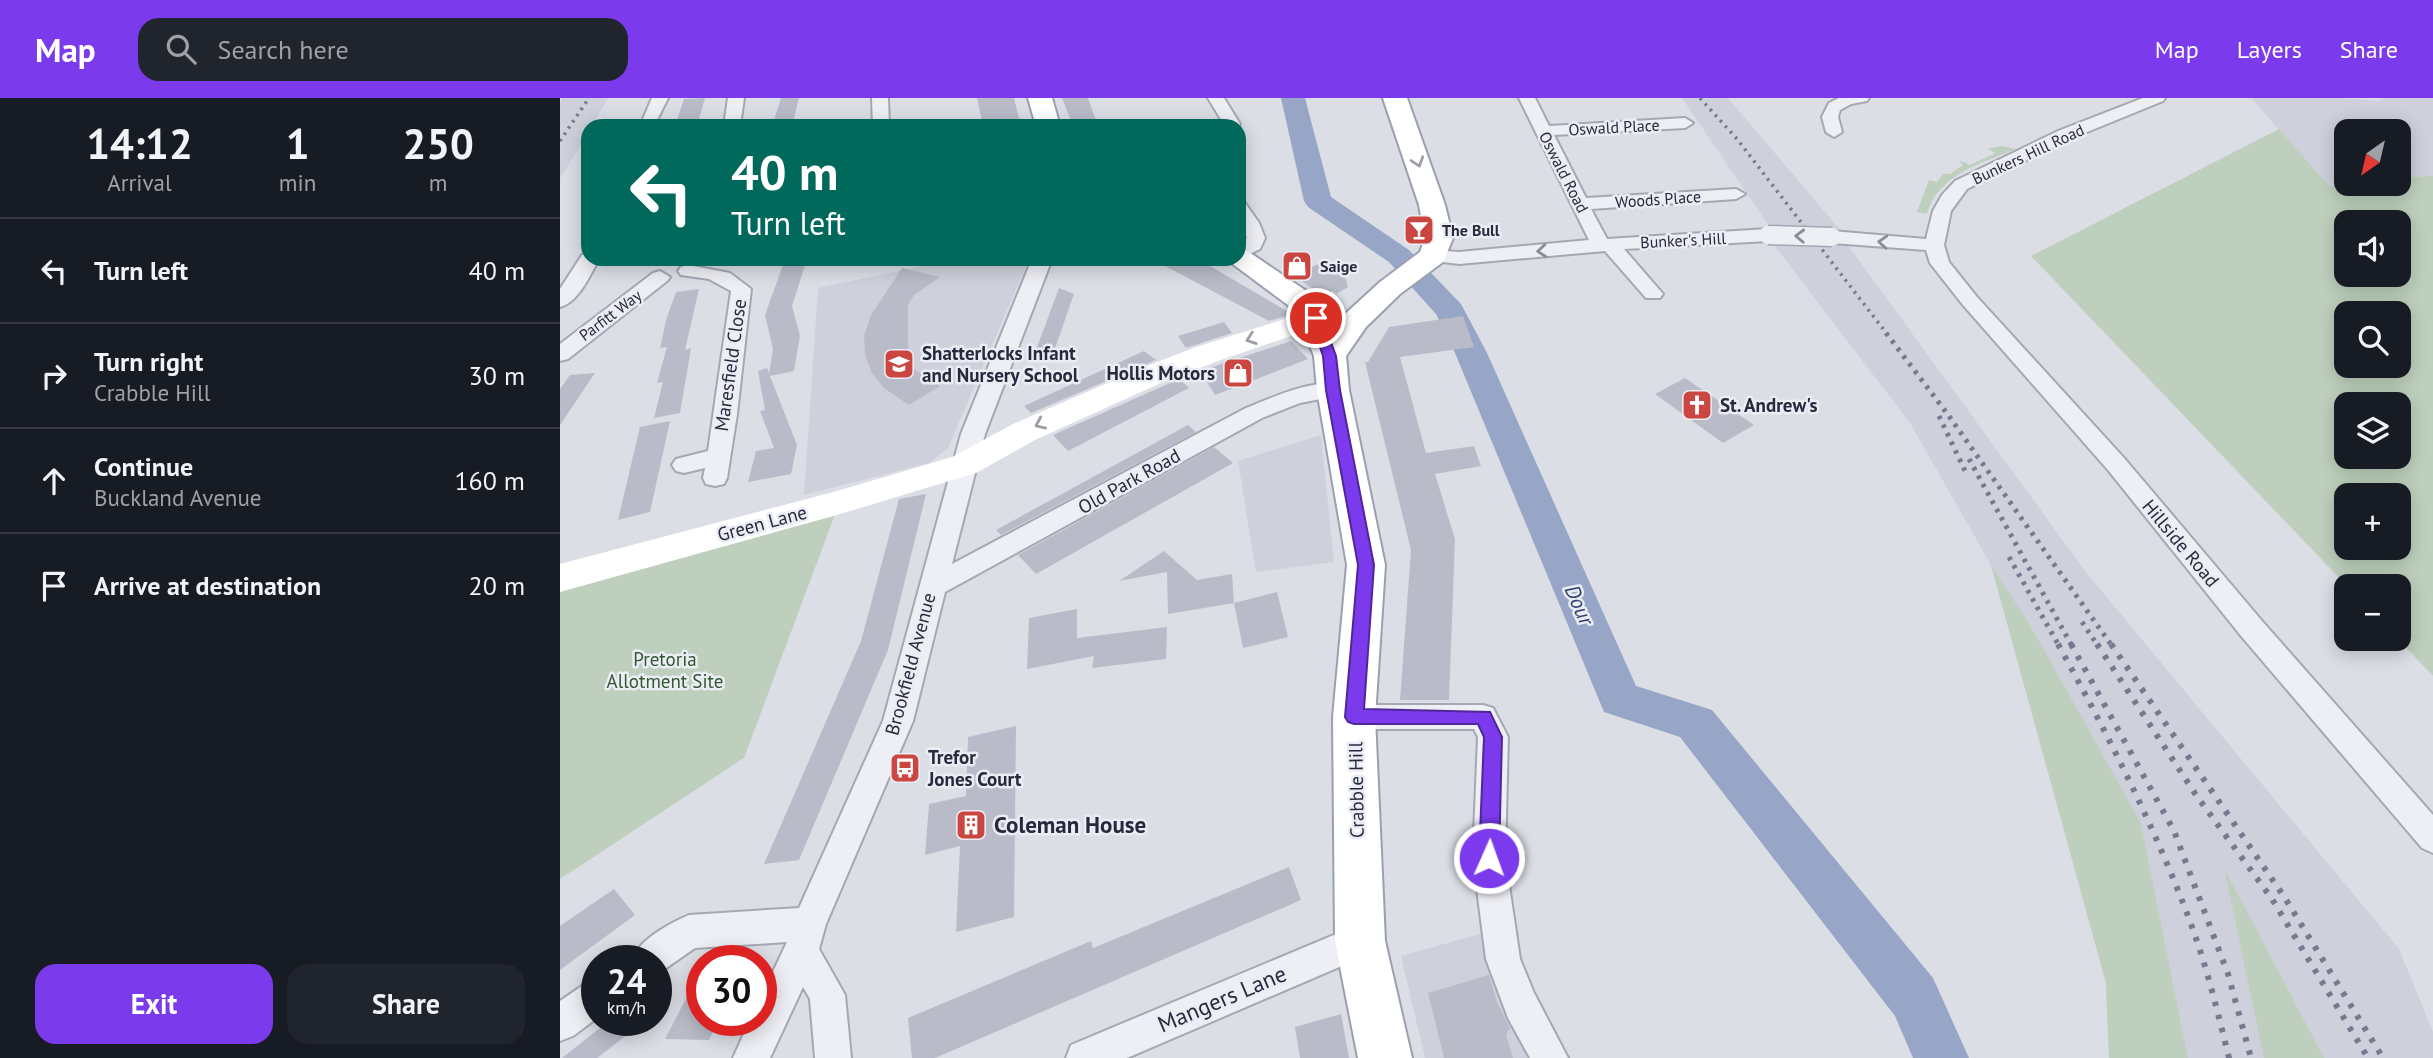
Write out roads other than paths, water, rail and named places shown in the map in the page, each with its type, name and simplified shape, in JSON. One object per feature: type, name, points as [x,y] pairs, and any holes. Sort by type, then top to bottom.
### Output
[{"type":"main road","points":[[1040,98],[1046,119]]},
{"type":"main road","points":[[1331,373],[1355,321],[1390,288],[1428,261],[1439,238],[1432,205],[1395,98]]},
{"type":"main road","points":[[1246,261],[1307,305],[1316,318],[1390,288]]},
{"type":"main road","name":"Crabble Hill","points":[[1316,318],[1331,373],[1366,565],[1354,717],[1360,941],[1385,1058]]},
{"type":"street","points":[[650,119],[660,98]]},
{"type":"street","points":[[733,119],[736,98]]},
{"type":"street","points":[[880,98],[881,119]]},
{"type":"street","points":[[1216,98],[1229,119]]},
{"type":"street","name":"Oswald Road","points":[[1527,98],[1580,204],[1605,246],[1648,288]]},
{"type":"street","points":[[1834,131],[1829,122],[1837,104],[1847,99],[1861,98]]},
{"type":"street","name":"Bunkers Hill Road","points":[[1934,245],[1942,211],[1948,199],[1961,185],[2064,135],[2157,98]]},
{"type":"street","points":[[1810,109],[1831,113]]},
{"type":"street","name":"Oswald Place","points":[[1543,131],[1685,123]]},
{"type":"street","name":"Woods Place","points":[[1580,204],[1736,194]]},
{"type":"street","points":[[1246,217],[1256,238],[1246,250]]},
{"type":"street","name":"Bunker's Hill","points":[[1428,261],[1646,241],[1768,235],[1934,245]]},
{"type":"street","name":"Hillside Road","points":[[1934,245],[1940,263],[1969,301],[2116,464],[2252,629],[2433,838]]},
{"type":"street","points":[[560,301],[573,287],[585,266]]},
{"type":"street","points":[[664,268],[683,266]]},
{"type":"street","name":"Maresfield Close","points":[[684,464],[716,468],[726,414],[741,289],[730,279],[695,266]]},
{"type":"street","name":"Brookfield Avenue","points":[[751,1058],[898,721],[964,465],[1002,356],[1039,266]]},
{"type":"street","name":"Parfitt Way","points":[[560,354],[664,268]]},
{"type":"street","points":[[1622,287],[1648,288]]},
{"type":"street","name":"Green Lane","points":[[560,578],[837,503],[964,465],[1024,432],[1148,377],[1207,354],[1316,318]]},
{"type":"street","name":"Old Park Road","points":[[931,587],[1254,413],[1295,397],[1331,373]]},
{"type":"street","points":[[1354,717],[1483,717],[1493,737],[1489,858],[1503,959],[1521,1005],[1550,1058]]},
{"type":"street","points":[[671,945],[689,932],[805,938],[827,995],[833,1058]]},
{"type":"street","name":"Mangers Lane","points":[[1097,1055],[1360,941]]},
{"type":"street","points":[[560,1023],[581,1008]]},
{"type":"waterway","name":"Dour","points":[[1293,98],[1318,201],[1399,256],[1450,311],[1471,353],[1620,699],[1696,723],[1914,997],[1941,1058]]},
{"type":"railway","points":[[560,141],[589,98]]},
{"type":"railway","points":[[1700,98],[1737,139],[1887,334]]},
{"type":"railway","points":[[1886,333],[1946,412],[2112,646]]},
{"type":"railway","points":[[1939,416],[1966,473]]},
{"type":"railway","points":[[1969,459],[2072,646]]},
{"type":"railway","points":[[2009,557],[2059,646]]},
{"type":"railway","points":[[2082,622],[2098,646]]},
{"type":"railway","points":[[2058,644],[2130,782],[2177,888],[2202,957],[2229,1058]]},
{"type":"railway","points":[[2071,644],[2174,831],[2228,974],[2251,1058]]},
{"type":"railway","points":[[2097,644],[2196,795],[2272,899],[2368,1058]]},
{"type":"railway","points":[[2111,644],[2285,898],[2383,1058]]},
{"type":"place","name":"The Bull","points":[[1419,230]]},
{"type":"place","name":"Saige","points":[[1297,266]]},
{"type":"place","name":"Shatterlocks Infant and Nursery School","points":[[899,364]]},
{"type":"place","name":"Hollis Motors","points":[[1238,373]]},
{"type":"place","name":"St. Andrew's","points":[[1697,405]]},
{"type":"place","name":"Trefor Jones Court","points":[[905,768]]},
{"type":"place","name":"Coleman House","points":[[971,825]]},
{"type":"park label","name":"Pretoria Allotment Site","points":[[665,670]]}]
